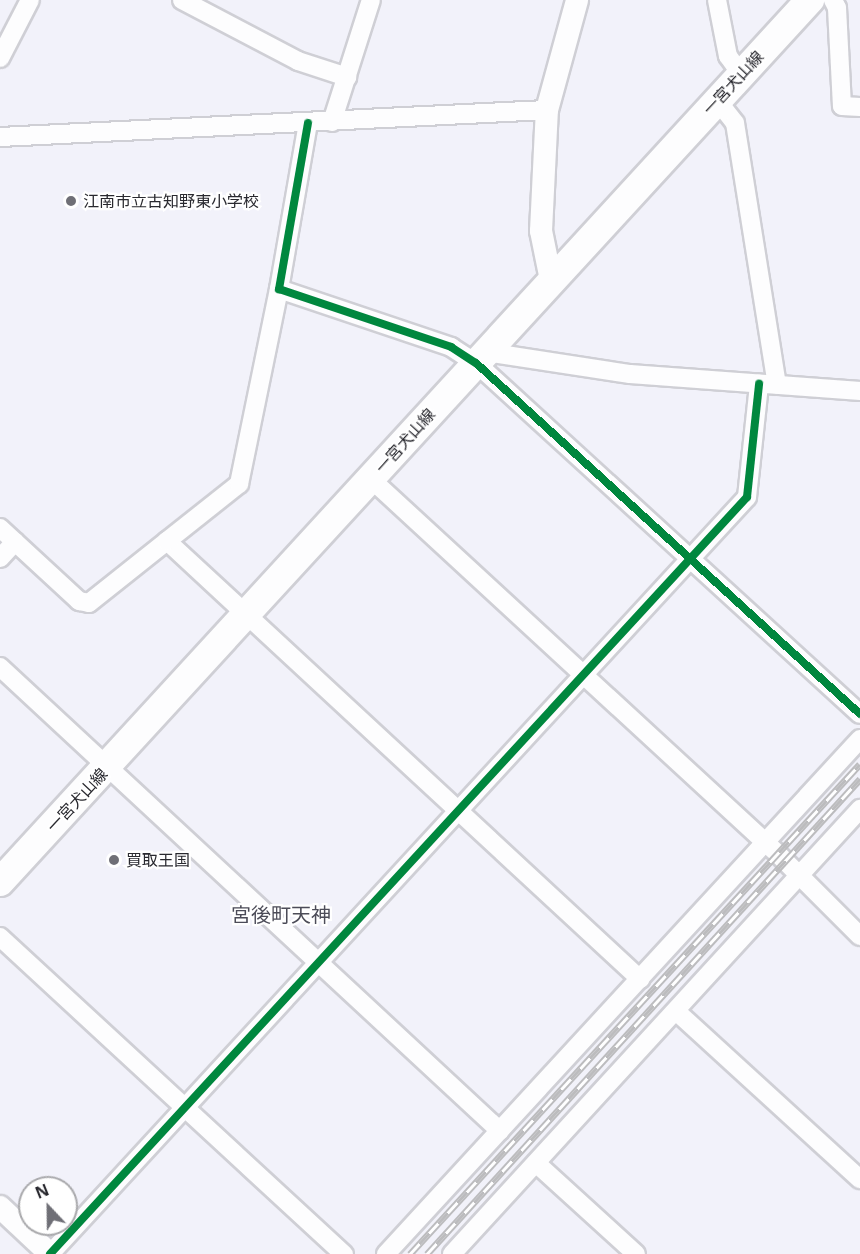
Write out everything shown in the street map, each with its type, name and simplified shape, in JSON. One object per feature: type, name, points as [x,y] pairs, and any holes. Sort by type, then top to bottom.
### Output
[{"type":"main road","name":"一宮犬山線","points":[[0,882],[810,0]]},
{"type":"street","points":[[0,58],[30,0]]},
{"type":"street","points":[[182,0],[298,61],[346,77]]},
{"type":"street","points":[[332,122],[371,0]]},
{"type":"street","points":[[551,280],[541,231],[547,110],[577,0]]},
{"type":"street","points":[[717,0],[728,56],[741,74]]},
{"type":"street","points":[[833,0],[837,8],[842,106],[860,106]]},
{"type":"street","points":[[0,1207],[50,1254],[747,497],[768,385],[735,123],[717,100]]},
{"type":"street","points":[[0,137],[547,110]]},
{"type":"street","points":[[0,528],[79,601],[89,603],[239,484],[279,289],[308,123]]},
{"type":"street","points":[[279,289],[481,357],[630,374],[860,391]]},
{"type":"street","points":[[481,357],[691,559],[860,714]]},
{"type":"street","points":[[371,479],[766,842],[860,936]]},
{"type":"street","points":[[167,541],[640,979]]},
{"type":"street","points":[[0,558],[15,542]]},
{"type":"street","points":[[0,668],[500,1131]]},
{"type":"street","points":[[386,1254],[860,739]]},
{"type":"street","points":[[452,1254],[677,1012],[860,809]]},
{"type":"street","points":[[0,937],[344,1254]]},
{"type":"street","points":[[677,1012],[860,1179]]},
{"type":"street","points":[[536,1163],[636,1254]]},
{"type":"railway","points":[[410,1254],[860,764]]},
{"type":"railway","points":[[427,1254],[860,779]]},
{"type":"cycle path","points":[[308,123],[279,289],[451,347],[476,363],[860,714]]},
{"type":"cycle path","points":[[50,1254],[747,497],[759,384]]},
{"type":"place","name":"江南市立古知野東小学校","points":[[71,201]]},
{"type":"place","name":"買取王国","points":[[114,860]]},
{"type":"district","name":"宮後町天神","points":[[281,914]]}]
